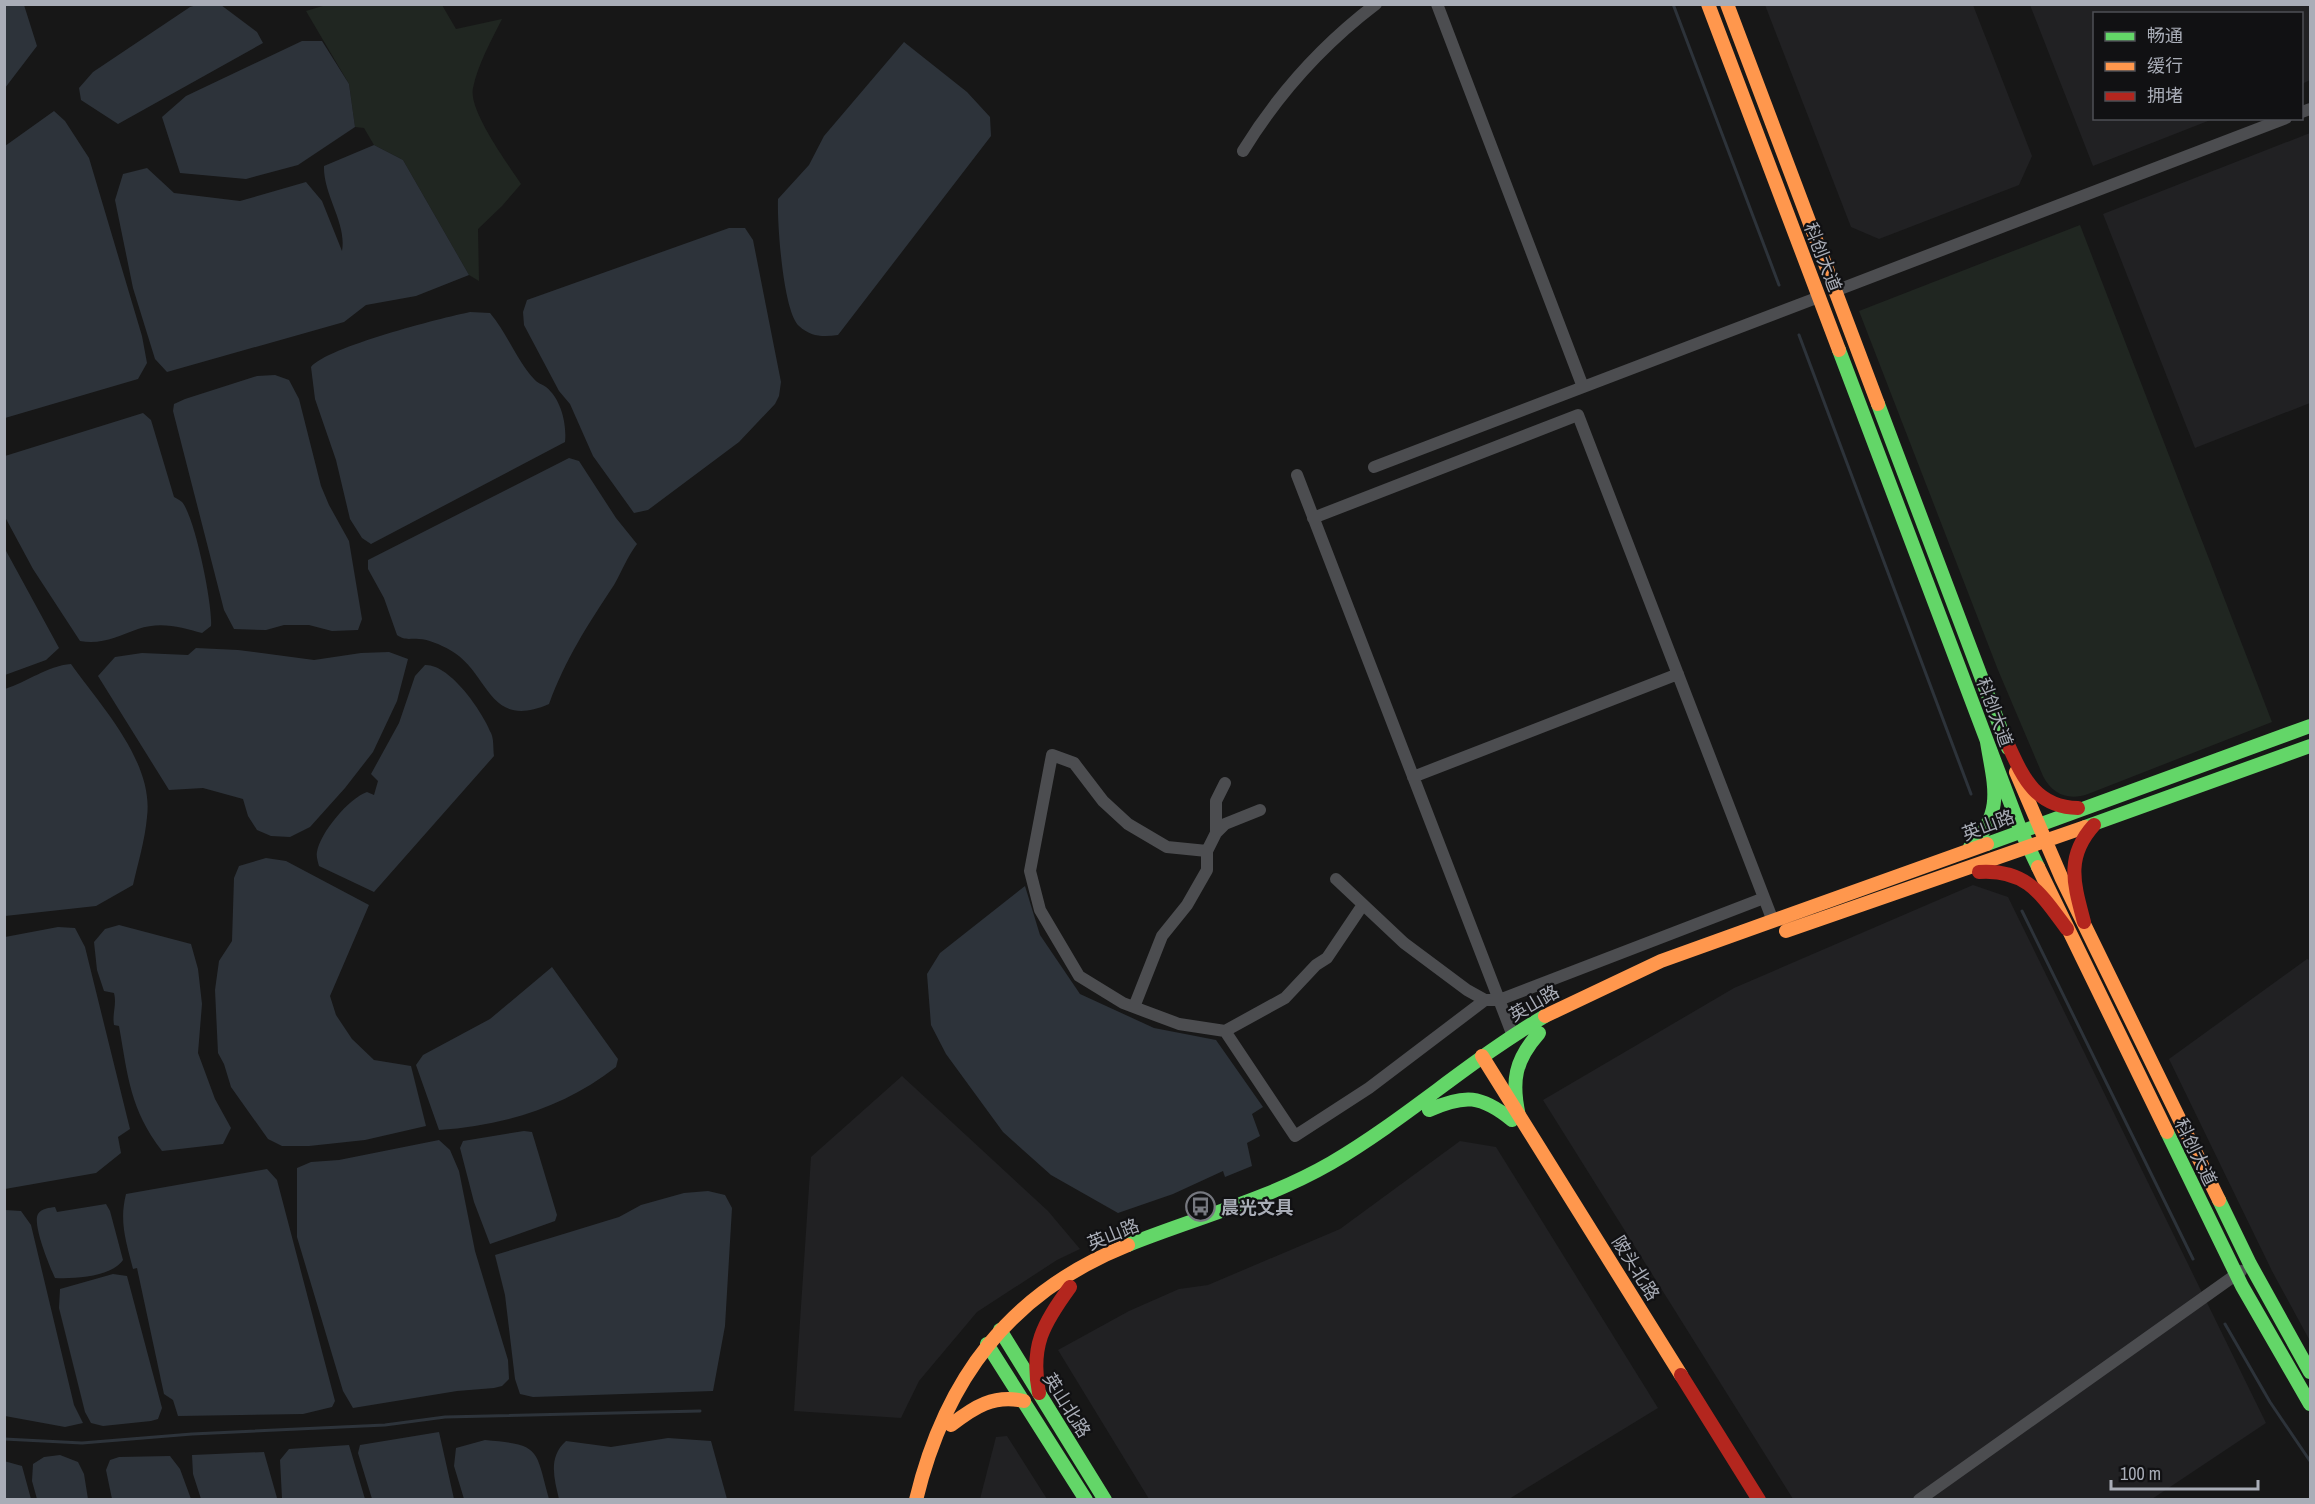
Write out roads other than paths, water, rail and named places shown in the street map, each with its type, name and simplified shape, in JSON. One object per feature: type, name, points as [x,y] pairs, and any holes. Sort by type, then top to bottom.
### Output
[{"type":"main road","name":"科创大道","points":[[1708,4],[2028,848],[2236,1274],[2278,1352],[2310,1404]]},
{"type":"main road","name":"科创大道","points":[[1727,4],[2037,825],[2250,1264],[2310,1372]]},
{"type":"main road","name":"英山路","points":[[1004,1335],[1070,1287],[1124,1259],[1235,1220],[1308,1188],[1362,1158],[1429,1110],[1513,1036],[1614,981],[1773,921],[1958,856],[2080,808],[2310,726]]},
{"type":"main road","points":[[2004,736],[2036,794],[2055,806],[2080,808]]},
{"type":"main road","points":[[1958,856],[1985,833],[1994,814],[1995,801],[1987,742]]},
{"type":"main road","name":"英山路","points":[[916,1500],[928,1450],[954,1391],[1037,1295],[1091,1261],[1255,1200],[1330,1163],[1482,1064],[1619,992],[1665,972],[1952,875],[2310,746]]},
{"type":"main road","points":[[2084,922],[2073,881],[2072,865],[2080,842],[2096,823]]},
{"type":"main road","points":[[1952,875],[1997,870],[2021,877],[2041,894],[2067,929]]},
{"type":"main road","points":[[1516,1118],[1512,1084],[1514,1070],[1524,1049],[1539,1033]]},
{"type":"main road","name":"陂头北路","points":[[1482,1064],[1759,1500]]},
{"type":"main road","points":[[1429,1110],[1455,1099],[1476,1098],[1516,1118]]},
{"type":"main road","name":"陂头北路","points":[[1516,1118],[1749,1500]]},
{"type":"main road","points":[[1039,1393],[1033,1362],[1035,1347],[1045,1322],[1070,1287]]},
{"type":"main road","name":"英山北路","points":[[1004,1335],[1105,1500]]},
{"type":"main road","name":"英山路","points":[[928,1500],[940,1454],[951,1425],[991,1349]]},
{"type":"main road","name":"英山北路","points":[[991,1349],[1086,1500]]},
{"type":"main road","points":[[951,1425],[987,1400],[1005,1398],[1024,1401]]},
{"type":"street","points":[[1243,151],[1271,108],[1304,69],[1341,32],[1376,4]]},
{"type":"street","points":[[1437,4],[1583,387]]},
{"type":"street","points":[[1835,291],[2281,120]]},
{"type":"street","points":[[1374,467],[1819,297]]},
{"type":"street","points":[[1313,518],[1578,415],[1773,921]]},
{"type":"street","points":[[1297,475],[1513,1036]]},
{"type":"street","points":[[1413,777],[1678,674]]},
{"type":"street","points":[[1207,851],[1167,847],[1128,824],[1103,801],[1074,763],[1052,754],[1030,871],[1040,910],[1079,976],[1134,1007],[1179,1024],[1224,1031],[1285,998],[1316,965],[1327,958],[1362,906]]},
{"type":"street","points":[[1216,833],[1216,801],[1225,783]]},
{"type":"street","points":[[1134,1007],[1162,936],[1187,905],[1207,870],[1207,851],[1216,833],[1225,824],[1260,810]]},
{"type":"street","points":[[1336,879],[1362,906],[1404,943],[1485,1000],[1499,1000],[1764,898]]},
{"type":"street","points":[[1224,1031],[1295,1136],[1369,1088],[1485,1000]]},
{"type":"street","points":[[1919,1500],[2250,1264]]},
{"type":"waterway","points":[[1673,4],[1779,285]]},
{"type":"waterway","points":[[1799,335],[1971,794]]},
{"type":"waterway","points":[[2022,911],[2193,1259]]},
{"type":"waterway","points":[[2225,1324],[2270,1402],[2310,1461]]},
{"type":"waterway","points":[[4,1439],[82,1443],[192,1434],[385,1425],[445,1417],[700,1411]]},
{"type":"place","name":"晨光文具","points":[[1200,1207]]}]
